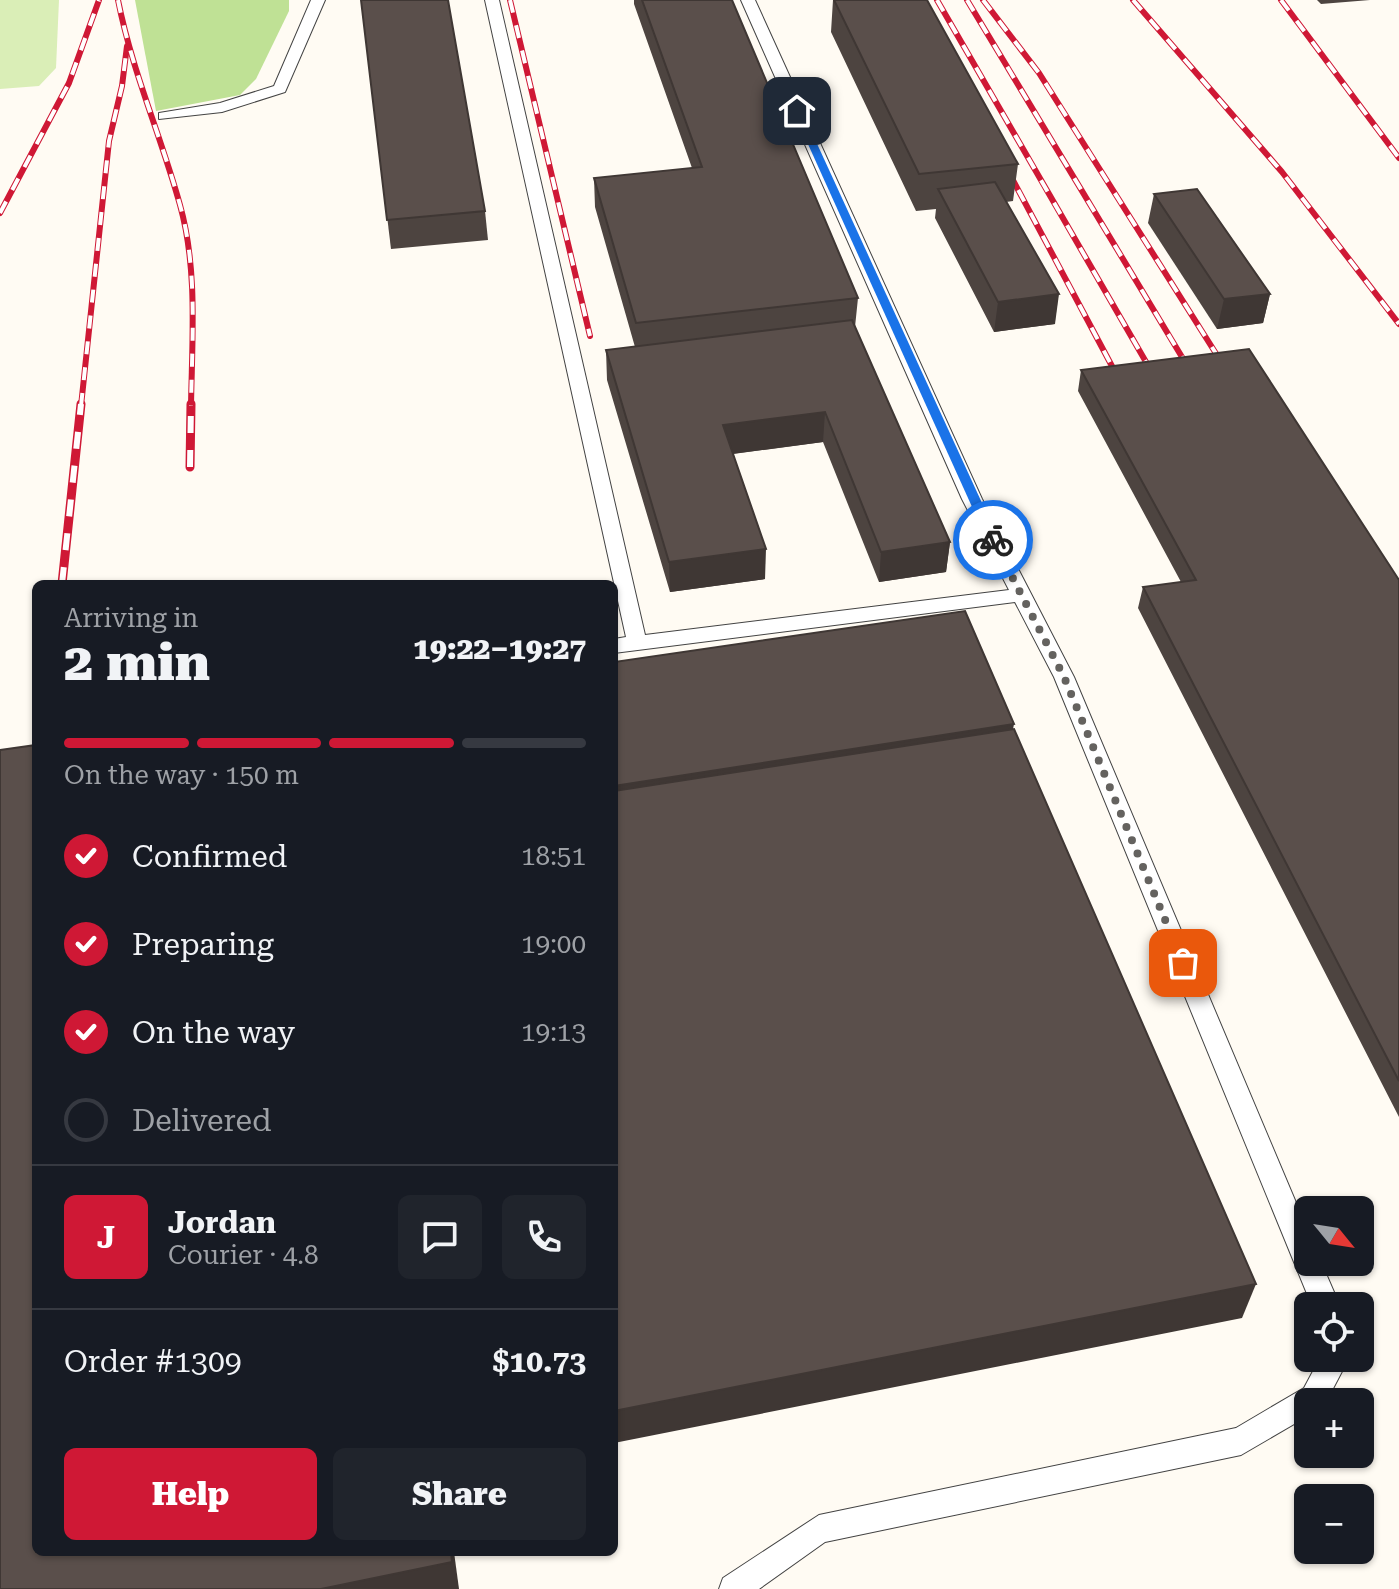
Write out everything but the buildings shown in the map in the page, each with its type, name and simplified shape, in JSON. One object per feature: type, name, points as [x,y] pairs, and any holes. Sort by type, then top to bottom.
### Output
[{"type":"lane","points":[[164,116],[222,107],[280,89],[318,0]]},
{"type":"lane","points":[[492,0],[637,643]]},
{"type":"lane","points":[[748,0],[972,499],[1064,677],[1320,1292]]},
{"type":"lane","points":[[618,645],[1021,595]]},
{"type":"lane","points":[[734,1589],[819,1529],[1241,1441],[1314,1397],[1327,1372]]},
{"type":"green space","points":[[0,0],[59,0],[56,68],[39,86],[0,89]]},
{"type":"green space","points":[[135,0],[289,0],[289,11],[256,79],[240,95],[156,111]]},
{"type":"railway","points":[[0,213],[69,83],[99,0]]},
{"type":"railway","points":[[118,0],[186,229],[193,305],[191,406]]},
{"type":"railway","points":[[510,0],[590,336]]},
{"type":"railway","points":[[937,0],[1157,381]]},
{"type":"railway","points":[[967,0],[1194,377]]},
{"type":"railway","points":[[983,0],[1039,73],[1227,371]]},
{"type":"railway","points":[[1133,0],[1282,172],[1399,324]]},
{"type":"railway","points":[[1281,0],[1399,158]]},
{"type":"railway","points":[[81,406],[109,141],[122,86],[127,46]]},
{"type":"railway","points":[[1006,167],[1122,385]]},
{"type":"railway","points":[[62,580],[81,404]]},
{"type":"railway","points":[[190,467],[191,404]]},
{"type":"way so far","points":[[993,540],[1064,677],[1183,963]]},
{"type":"route","points":[[797,111],[993,540]]}]
